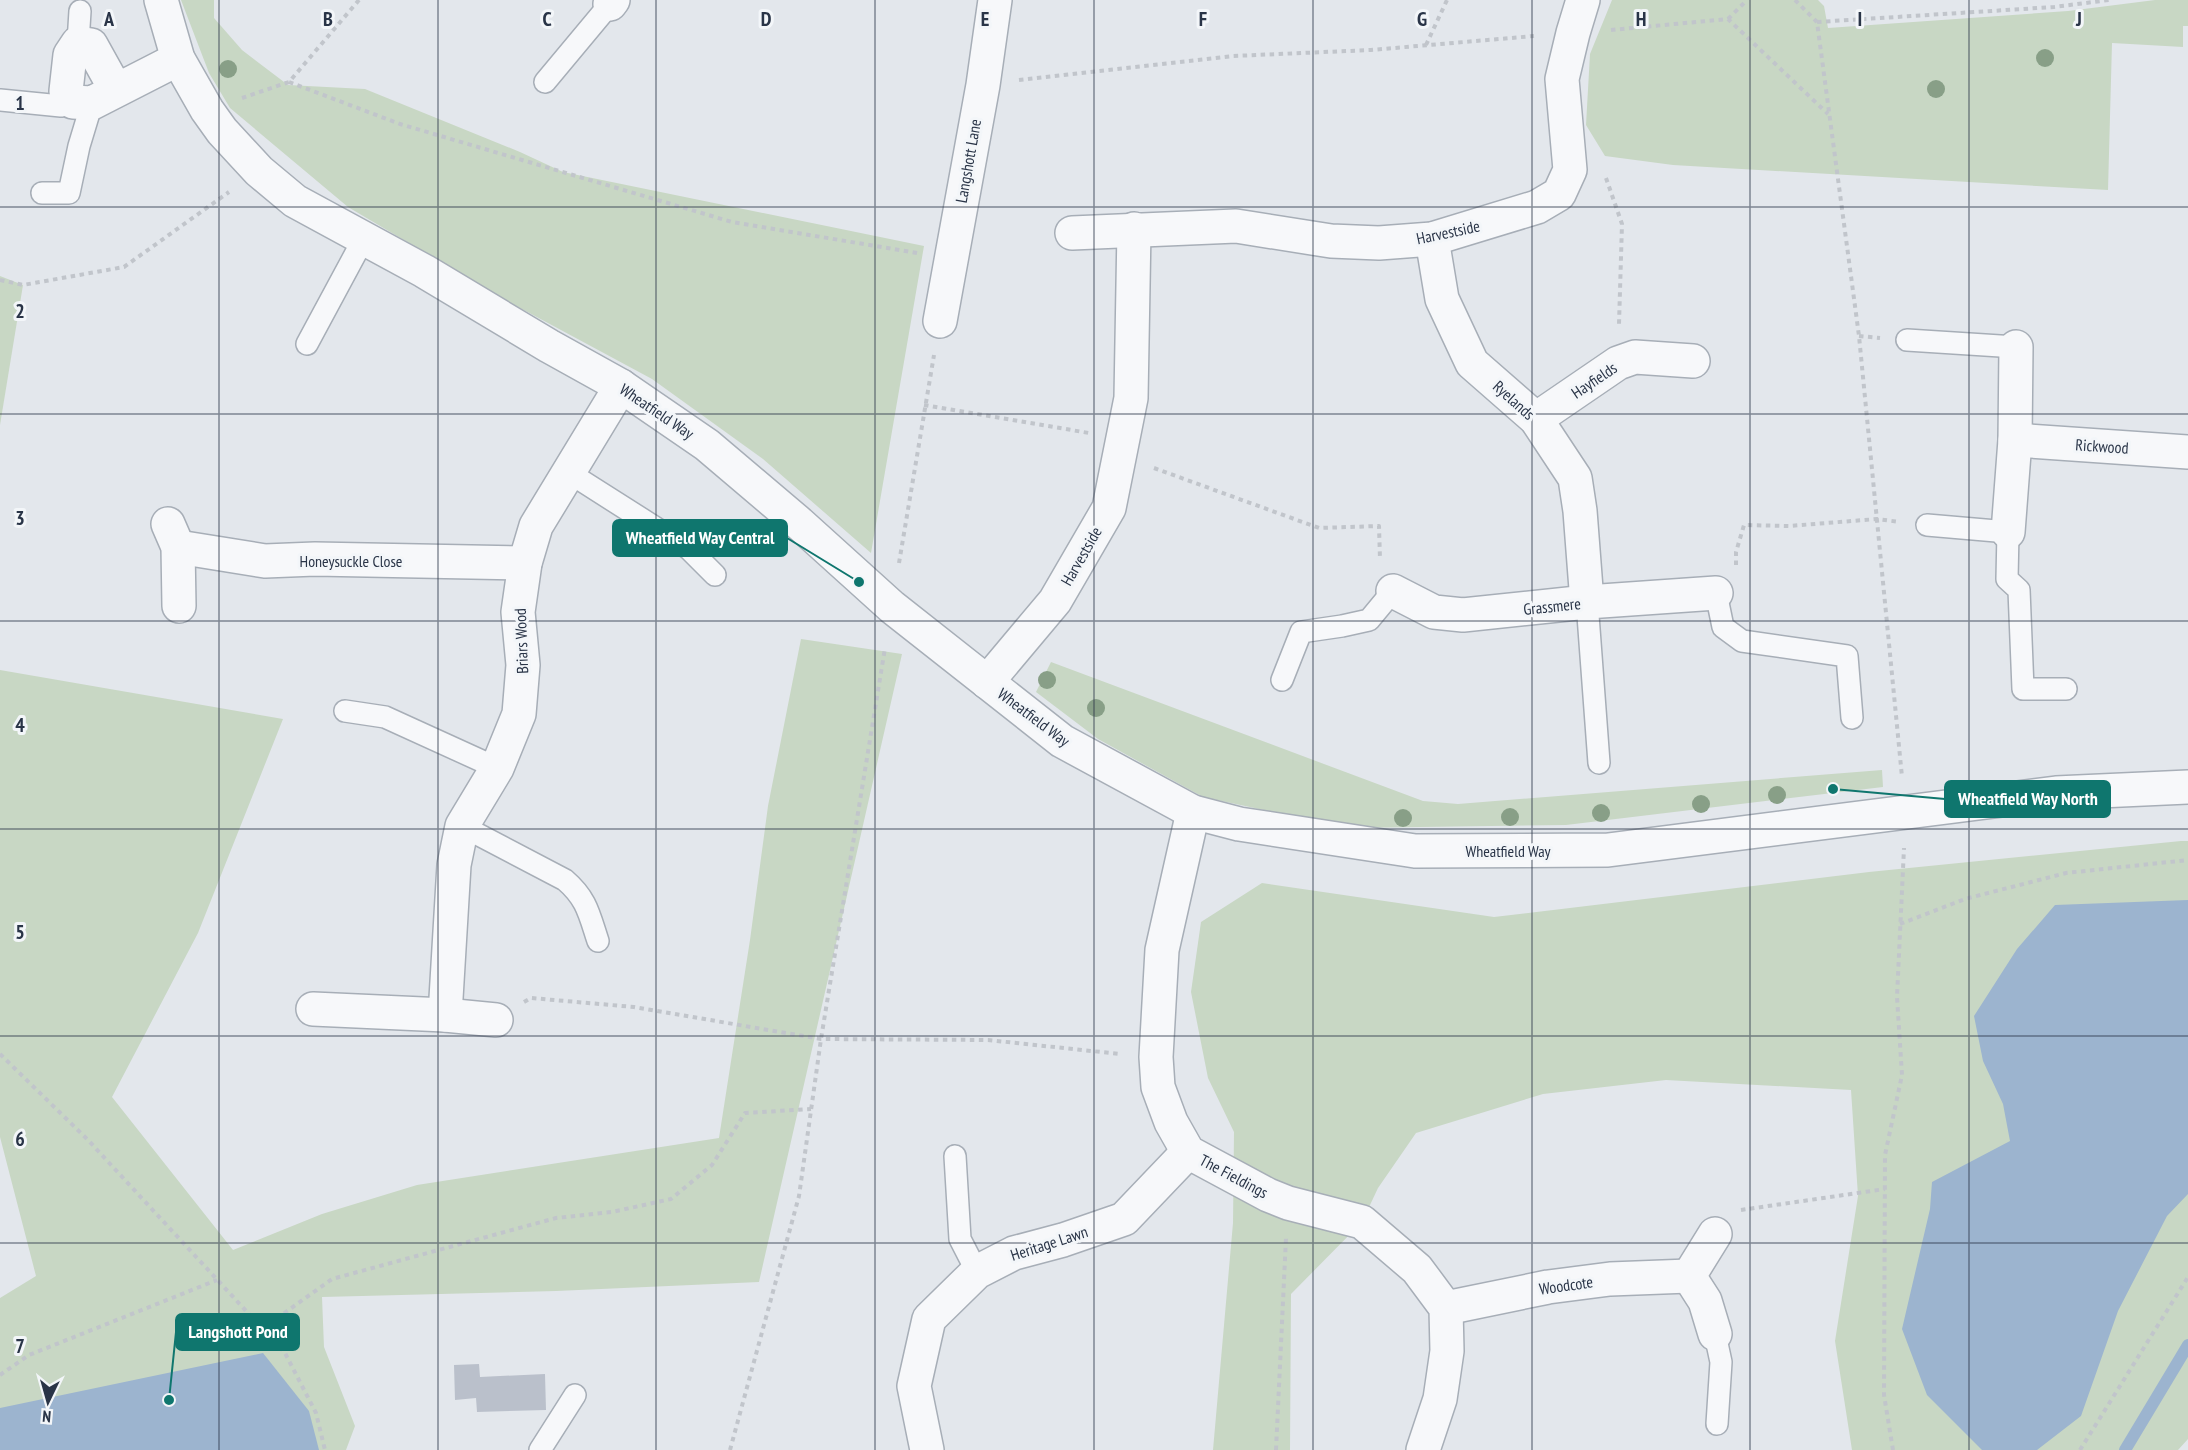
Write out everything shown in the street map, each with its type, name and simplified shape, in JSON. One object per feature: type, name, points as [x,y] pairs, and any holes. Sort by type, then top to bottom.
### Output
[{"type":"street","name":"Wheatfield Way","points":[[161,0],[178,59],[207,110],[222,131],[259,171],[295,201],[364,238],[621,386],[706,445],[799,523],[892,607],[1062,741],[1193,812],[1239,824],[1415,851],[1608,850],[2056,793],[2188,787]]},
{"type":"street","name":"Langshott Lane","points":[[940,321],[983,85],[994,0]]},
{"type":"street","name":"Harvestside","points":[[1072,233],[1236,226],[1331,242],[1379,243],[1432,239],[1537,207],[1558,194],[1570,170],[1562,79],[1583,0]]},
{"type":"street","points":[[94,98],[91,45],[78,43],[70,56],[66,91],[94,98],[178,59]]},
{"type":"street","name":"Harvestside","points":[[987,682],[1055,601],[1108,508],[1131,398],[1134,229]]},
{"type":"street","name":"Ryelands","points":[[1432,239],[1442,299],[1472,363],[1536,419],[1575,478],[1580,510],[1587,602]]},
{"type":"street","points":[[2008,531],[2015,440],[2016,347]]},
{"type":"street","name":"Hayfields","points":[[1536,419],[1618,363],[1635,357],[1693,361]]},
{"type":"street","name":"Briars Wood","points":[[445,1015],[454,865],[462,826],[497,768],[519,714],[523,665],[518,612],[525,563],[536,526],[621,386]]},
{"type":"street","name":"Rickwood","points":[[2015,440],[2188,452]]},
{"type":"street","name":"Honeysuckle Close","points":[[179,606],[173,536],[265,561],[315,559],[525,563]]},
{"type":"street","name":"Grassmere","points":[[1393,591],[1434,612],[1463,615],[1587,602],[1716,593]]},
{"type":"street","name":"The Fieldings","points":[[1193,812],[1162,950],[1156,1057],[1158,1087],[1171,1122],[1188,1152],[1268,1195],[1288,1203],[1362,1222],[1417,1269],[1446,1308]]},
{"type":"street","points":[[313,1010],[445,1015],[496,1020]]},
{"type":"street","name":"Heritage Lawn","points":[[927,1450],[914,1386],[929,1319],[977,1272],[1014,1253],[1063,1240],[1124,1219],[1188,1152]]},
{"type":"street","points":[[1715,1234],[1689,1276],[1705,1302],[1715,1334]]},
{"type":"street","name":"Woodcote","points":[[1446,1308],[1558,1286],[1610,1279],[1689,1276]]},
{"type":"street","points":[[1423,1450],[1440,1399],[1447,1352],[1446,1308]]},
{"type":"lane","points":[[545,82],[612,2]]},
{"type":"lane","points":[[78,43],[80,11]]},
{"type":"lane","points":[[0,100],[61,106],[94,98]]},
{"type":"lane","points":[[42,193],[69,193],[79,146],[94,98]]},
{"type":"lane","points":[[307,344],[364,238]]},
{"type":"lane","points":[[1907,340],[2016,347]]},
{"type":"lane","points":[[568,472],[689,549],[715,575]]},
{"type":"lane","points":[[1927,525],[2008,531],[2007,579],[2019,590],[2023,689],[2066,689]]},
{"type":"lane","points":[[1282,680],[1301,632],[1369,620],[1393,591]]},
{"type":"lane","points":[[1716,593],[1723,627],[1742,641],[1847,656],[1852,718]]},
{"type":"lane","points":[[1587,602],[1599,763]]},
{"type":"lane","points":[[345,711],[385,717],[497,768]]},
{"type":"lane","points":[[462,826],[565,880],[579,892],[587,907],[598,941]]},
{"type":"lane","points":[[955,1156],[960,1239],[977,1272]]},
{"type":"lane","points":[[1715,1334],[1721,1362],[1717,1424]]},
{"type":"lane","points":[[540,1450],[575,1395]]},
{"type":"path","points":[[207,110],[289,82],[359,0]]},
{"type":"path","points":[[1426,45],[1447,0]]},
{"type":"path","points":[[983,85],[1233,56],[1371,50],[1728,19],[1747,0]]},
{"type":"path","points":[[1817,22],[2054,7],[2109,0]]},
{"type":"path","points":[[1728,19],[1828,114]]},
{"type":"path","points":[[289,82],[400,124],[732,222],[951,258]]},
{"type":"path","points":[[0,280],[23,285],[124,267],[259,171]]},
{"type":"path","points":[[1605,174],[1622,224],[1618,363]]},
{"type":"path","points":[[730,1450],[798,1196],[821,1039],[924,405],[940,321]]},
{"type":"path","points":[[924,405],[1121,447],[1319,528],[1379,526],[1382,592],[1393,591]]},
{"type":"path","points":[[1716,593],[1735,591],[1737,552],[1744,525],[1789,526],[1877,519]]},
{"type":"path","points":[[1900,924],[1965,899],[2066,873],[2188,860]]},
{"type":"path","points":[[496,1020],[531,998],[634,1007],[821,1039],[988,1040],[1156,1057]]},
{"type":"path","points":[[0,1054],[88,1140],[285,1353],[316,1413],[325,1450]]},
{"type":"path","points":[[262,1329],[332,1279],[556,1218],[612,1212],[671,1199],[712,1166],[745,1113],[811,1108]]},
{"type":"path","points":[[1715,1234],[1732,1212],[1885,1189]]},
{"type":"path","points":[[1275,1450],[1288,1203]]},
{"type":"path","points":[[2080,1450],[2188,1277]]},
{"type":"path","points":[[0,1375],[29,1355],[217,1280]]},
{"type":"green space","points":[[181,0],[214,0],[214,18],[242,50],[288,85],[365,89],[520,152],[563,172],[924,246],[871,553],[763,459],[652,379],[507,301],[348,207],[230,108],[209,73]]},
{"type":"green space","points":[[1612,0],[1818,0],[1824,6],[1828,28],[2068,11],[2155,0],[2188,0],[2188,26],[2183,26],[2183,47],[2112,43],[2108,190],[1673,165],[1605,156],[1586,125],[1590,54]]},
{"type":"green space","points":[[0,276],[23,285],[0,425]]},
{"type":"green space","points":[[801,639],[902,654],[759,1282],[556,1291],[322,1297],[324,1347],[355,1426],[346,1450],[0,1450],[0,1298],[36,1276],[0,1137],[0,670],[283,719],[198,933],[112,1097],[233,1250],[322,1214],[417,1185],[719,1138],[768,806]]},
{"type":"green space","points":[[1051,662],[1423,801],[1458,804],[1882,770],[1883,787],[1566,825],[1349,828],[1203,797],[1098,739],[1036,692]]},
{"type":"green space","points":[[2188,841],[2188,1439],[2178,1450],[1852,1450],[1835,1341],[1858,1196],[1851,1090],[1666,1080],[1543,1094],[1416,1133],[1378,1188],[1362,1222],[1291,1294],[1290,1450],[1213,1450],[1233,1223],[1234,1132],[1208,1078],[1191,992],[1201,922],[1262,883],[1494,917],[1869,872]]},
{"type":"water","points":[[2188,900],[2188,1194],[2167,1216],[2118,1311],[2081,1416],[2037,1450],[1982,1450],[1927,1395],[1902,1329],[1930,1209],[1932,1182],[2010,1141],[2003,1104],[1983,1061],[1974,1016],[2017,949],[2055,905]]},
{"type":"water","points":[[263,1353],[309,1411],[319,1450],[0,1450],[0,1408]]},
{"type":"building","points":[[479,1364],[480,1377],[545,1374],[546,1410],[477,1412],[476,1398],[455,1400],[454,1365]]},
{"type":"waterway","points":[[2125,1450],[2188,1345]]},
{"type":"place","name":"Wheatfield Way Central","points":[[859,582]]},
{"type":"place","name":"Wheatfield Way North","points":[[1833,789]]},
{"type":"place","name":"Langshott Pond","points":[[169,1400]]}]
